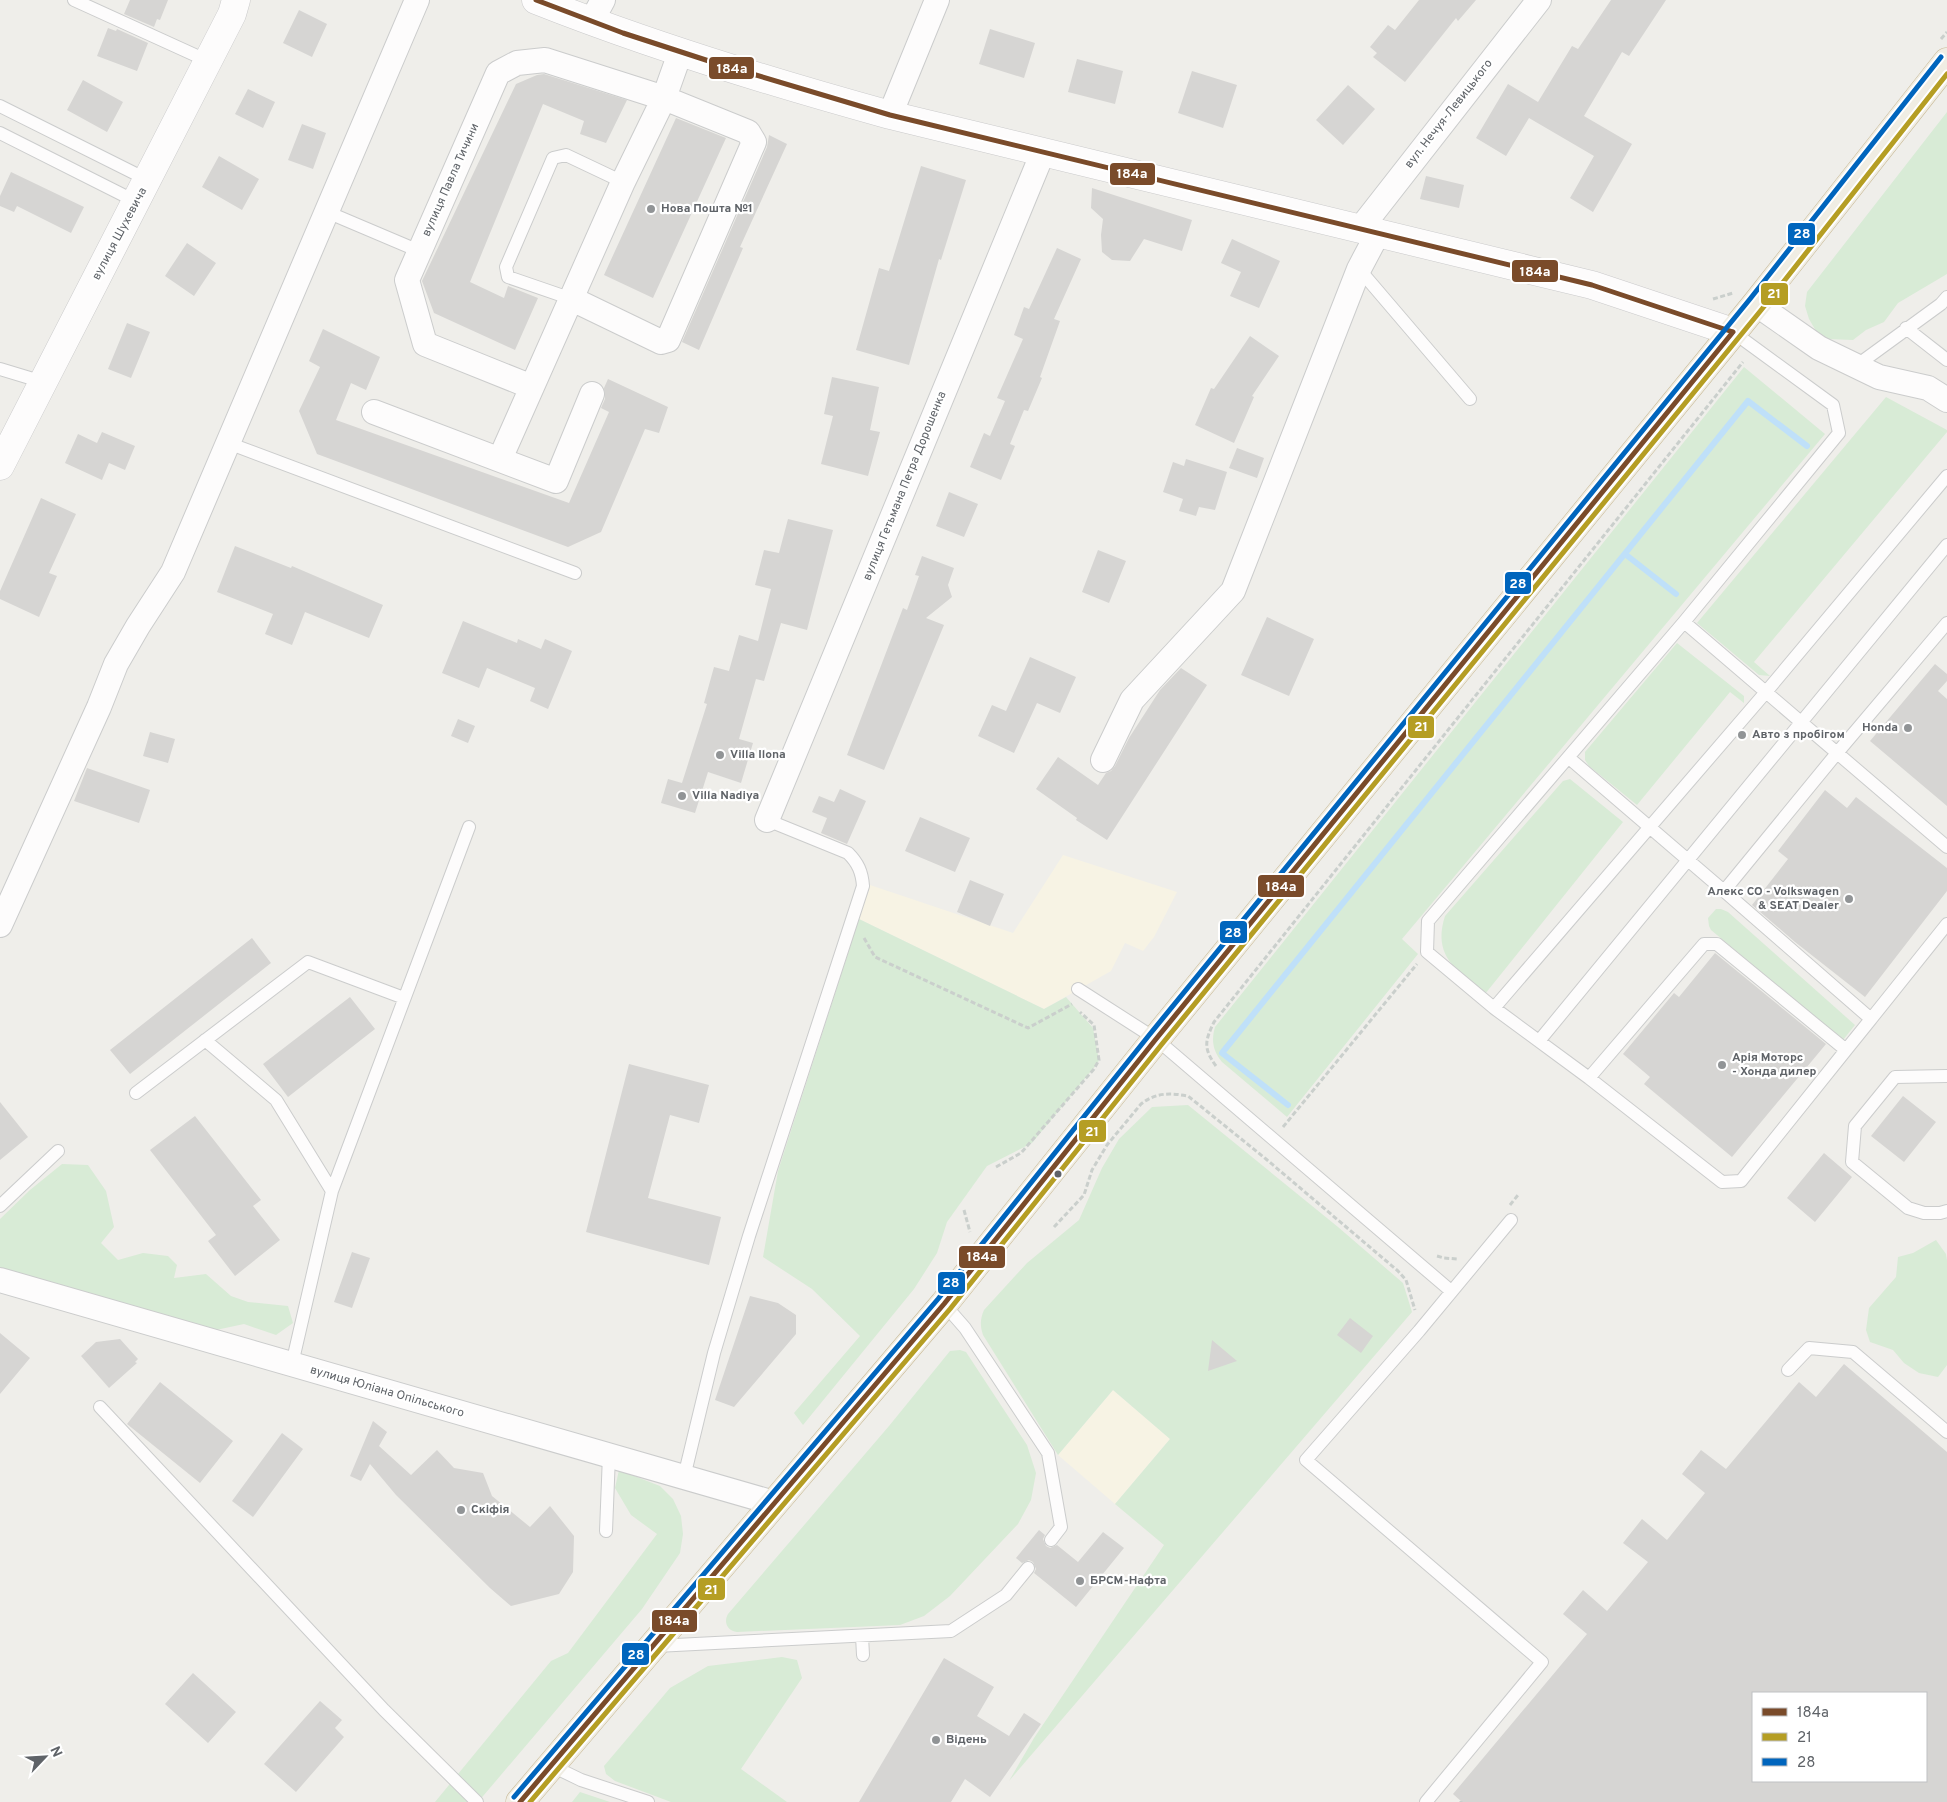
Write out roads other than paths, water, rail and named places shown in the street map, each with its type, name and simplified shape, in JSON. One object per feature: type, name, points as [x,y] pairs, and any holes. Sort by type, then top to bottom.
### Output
[{"type":"highway","points":[[520,1802],[944,1304],[1156,1039],[1733,332],[1748,296],[1944,51]]},
{"type":"main road","name":"вулиця Шухевича","points":[[0,464],[142,191],[232,14],[236,0]]},
{"type":"main road","points":[[536,0],[597,11],[680,53],[796,89],[890,115],[1592,285],[1733,332]]},
{"type":"street","points":[[0,924],[99,707],[116,664],[173,572],[417,0]]},
{"type":"street","points":[[890,115],[937,0]]},
{"type":"street","name":"вул. Нечуя-Левицького","points":[[1103,760],[1132,700],[1233,591],[1359,269],[1369,231],[1539,0]]},
{"type":"street","points":[[500,459],[624,182],[664,98],[680,53]]},
{"type":"street","name":"вулиця Павла Тичини","points":[[532,387],[425,344],[407,280],[498,74],[517,63],[545,60],[664,98],[748,132],[754,142],[668,340],[661,342],[572,299]]},
{"type":"street","name":"вулиця Гетьмана Петра Дорошенка","points":[[767,820],[1043,152]]},
{"type":"street","points":[[1748,296],[1819,348],[1879,377],[1928,388],[1947,400]]},
{"type":"street","points":[[374,412],[556,481],[592,394]]},
{"type":"street","name":"вулиця Юліана Опільського","points":[[0,1280],[774,1503]]},
{"type":"lane","points":[[74,0],[208,61]]},
{"type":"lane","points":[[0,106],[142,191]]},
{"type":"lane","points":[[0,133],[142,191]]},
{"type":"lane","points":[[572,299],[508,277],[506,267],[553,158],[566,155],[624,182]]},
{"type":"lane","points":[[327,212],[419,251]]},
{"type":"lane","points":[[1359,269],[1470,398]]},
{"type":"lane","points":[[1856,366],[1941,304],[1947,297]]},
{"type":"lane","points":[[1906,328],[1947,360]]},
{"type":"lane","points":[[1733,332],[1833,405],[1839,433],[1684,622],[1428,921],[1426,952],[1494,1008],[1589,1078],[1722,1182],[1741,1181],[1947,924]]},
{"type":"lane","points":[[0,369],[43,382]]},
{"type":"lane","points":[[228,443],[575,573]]},
{"type":"lane","points":[[1494,1008],[1766,692],[1947,476]]},
{"type":"lane","points":[[1539,1041],[1947,544]]},
{"type":"lane","points":[[1684,622],[1947,847]]},
{"type":"lane","points":[[1724,891],[1947,623]]},
{"type":"lane","points":[[1569,758],[1871,1019]]},
{"type":"lane","points":[[684,1477],[714,1352],[746,1245],[863,886],[863,876],[855,860],[839,849],[767,820]]},
{"type":"lane","points":[[292,1364],[332,1191],[469,827]]},
{"type":"lane","points":[[1589,1078],[1704,944],[1717,944],[1846,1050]]},
{"type":"lane","points":[[136,1092],[308,962],[404,998]]},
{"type":"lane","points":[[1078,989],[1156,1039],[1451,1291]]},
{"type":"lane","points":[[205,1040],[276,1100],[332,1191]]},
{"type":"lane","points":[[1947,1076],[1895,1077],[1855,1126],[1852,1162],[1908,1208],[1924,1213],[1947,1211]]},
{"type":"lane","points":[[0,1206],[58,1151]]},
{"type":"lane","points":[[1426,1802],[1542,1662],[1306,1460],[1423,1326],[1508,1215]]},
{"type":"lane","points":[[944,1304],[966,1328],[1048,1452],[1061,1527],[1051,1540]]},
{"type":"lane","points":[[1788,1370],[1809,1348],[1853,1352],[1947,1432]]},
{"type":"lane","points":[[100,1407],[384,1710],[477,1802]]},
{"type":"lane","points":[[606,1531],[609,1455]]},
{"type":"lane","points":[[651,1647],[951,1631],[1006,1596],[1028,1568]]},
{"type":"lane","points":[[862,1636],[863,1655]]},
{"type":"lane","points":[[550,1765],[581,1780],[648,1802]]},
{"type":"waterway","points":[[1288,1105],[1222,1053],[1748,401],[1807,446]]},
{"type":"waterway","points":[[1625,554],[1676,594]]},
{"type":"place","name":"Нова Пошта №1","points":[[651,209]]},
{"type":"place","name":"Honda","points":[[1908,728]]},
{"type":"place","name":"Авто з пробігом","points":[[1742,735]]},
{"type":"place","name":"Villa Ilona","points":[[720,755]]},
{"type":"place","name":"Villa Nadiya","points":[[682,796]]},
{"type":"place","name":"Алекс CO - Volkswagen & SEAT Dealer","points":[[1849,899]]},
{"type":"place","name":"Арія Моторс - Хонда дилер","points":[[1722,1065]]},
{"type":"place","name":"Скіфія","points":[[461,1510]]},
{"type":"place","name":"БРСМ-Нафта","points":[[1080,1581]]},
{"type":"place","name":"Відень","points":[[936,1740]]}]
